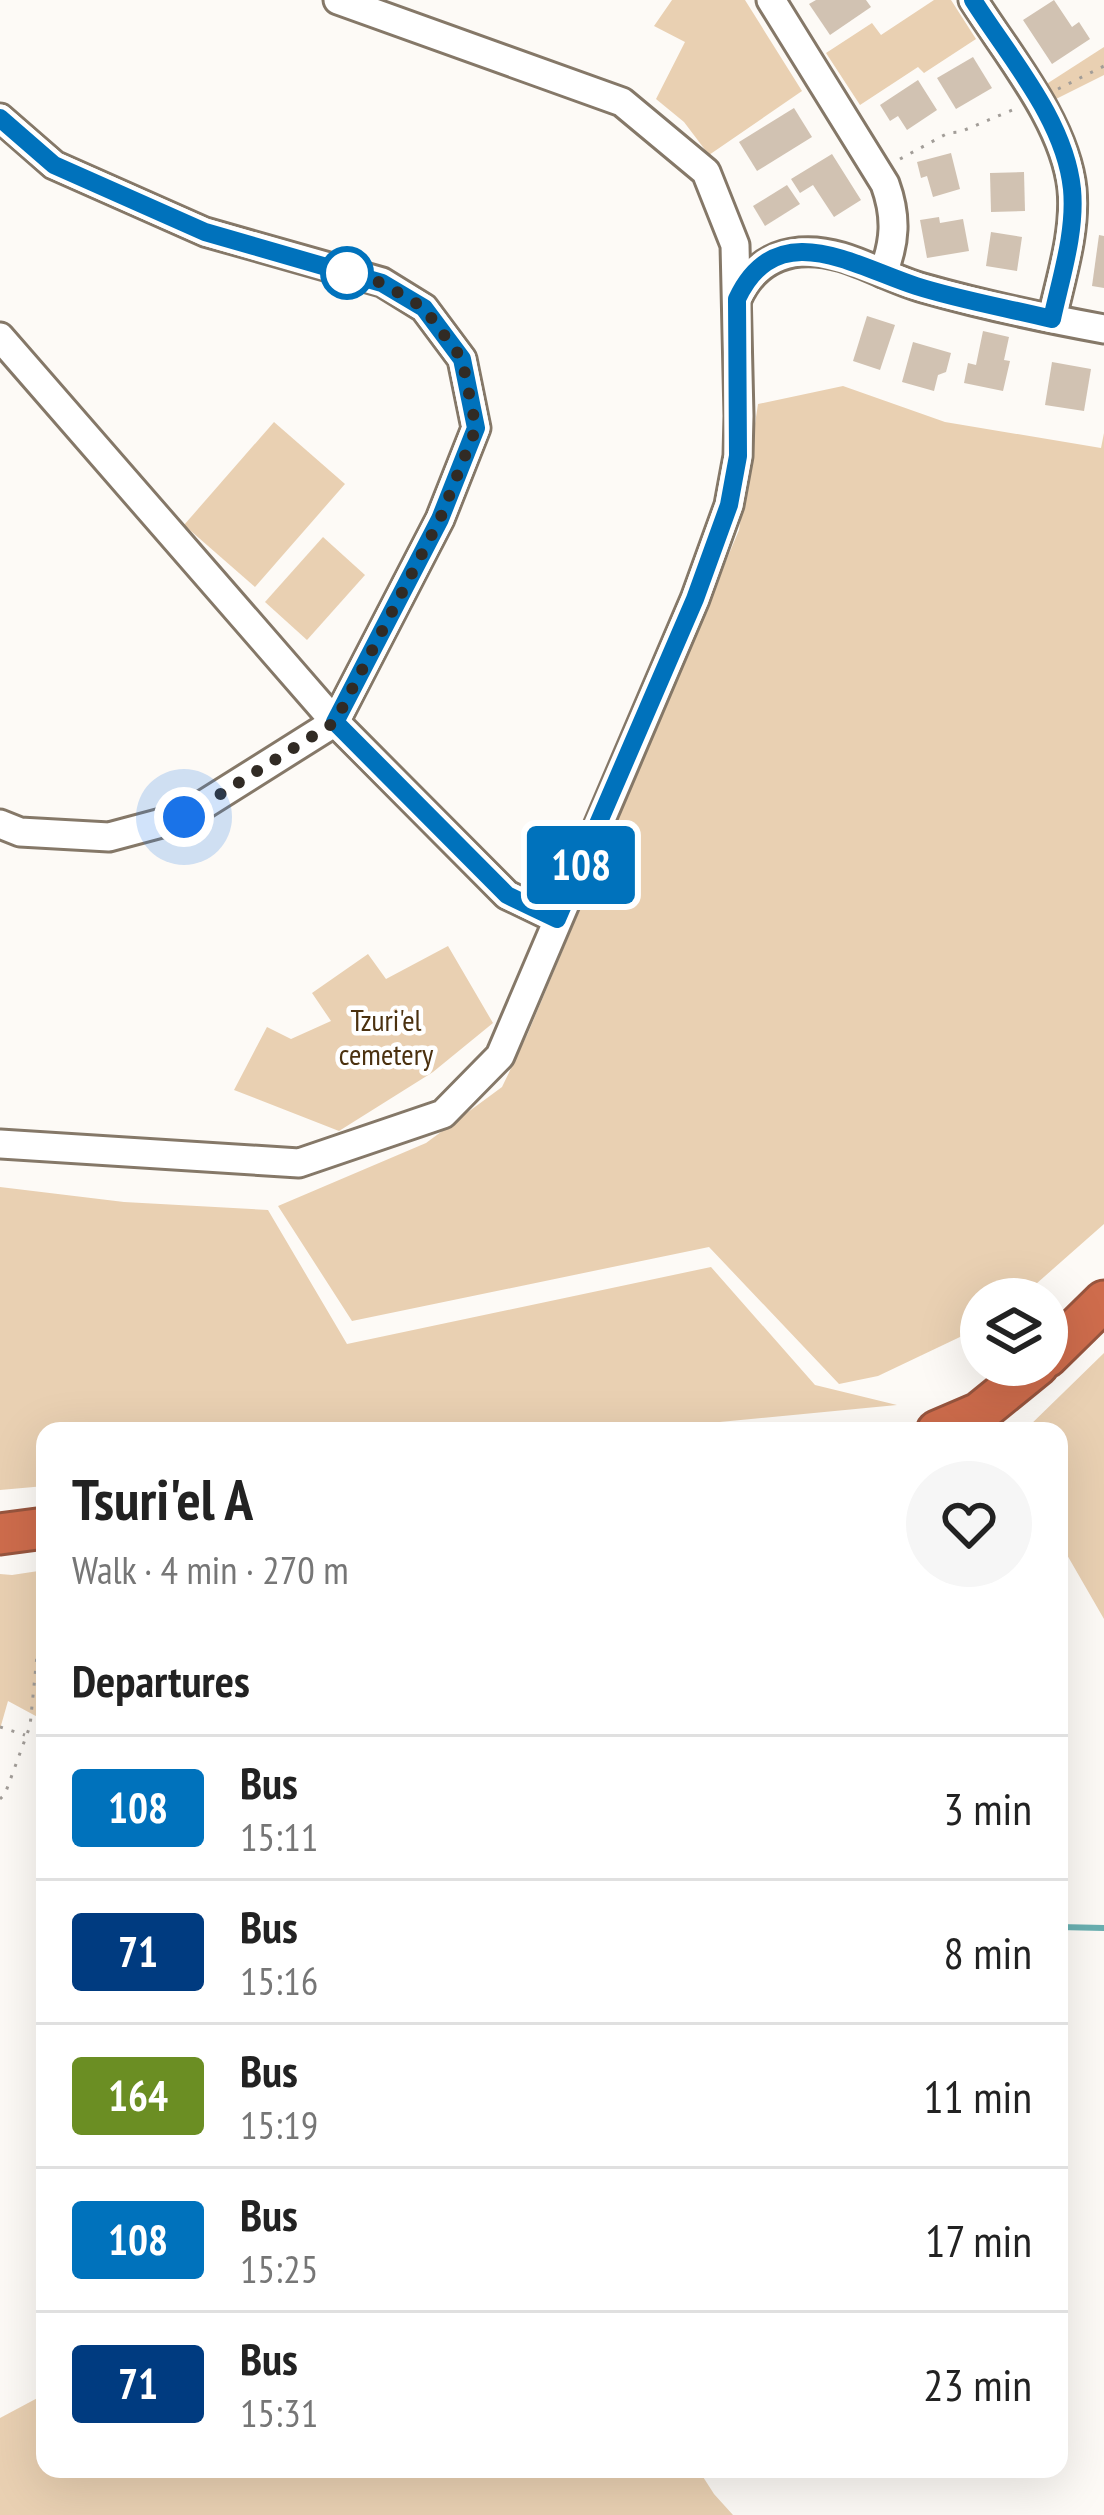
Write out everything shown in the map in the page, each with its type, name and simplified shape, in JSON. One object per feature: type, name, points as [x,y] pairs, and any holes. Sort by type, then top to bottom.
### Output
[{"type":"highway","points":[[1068,1336],[1104,1301]]},
{"type":"highway","points":[[958,1422],[979,1413],[1012,1386]]},
{"type":"highway","points":[[0,1534],[36,1529]]},
{"type":"street","points":[[0,1144],[299,1163],[442,1114],[500,1056],[695,599],[729,505],[738,456],[735,245],[706,172],[622,102],[338,0]]},
{"type":"street","points":[[771,0],[885,184],[895,219],[892,250],[883,273]]},
{"type":"street","points":[[973,0],[1053,128],[1072,187],[1070,227],[1052,319]]},
{"type":"street","points":[[0,118],[54,165],[205,232],[382,283],[424,308],[462,359],[476,428],[440,519],[335,722],[184,817],[109,837],[20,832],[0,824]]},
{"type":"street","points":[[737,299],[757,268],[772,259],[819,252],[919,287],[1104,329]]},
{"type":"street","points":[[0,337],[335,722],[507,895],[557,919]]},
{"type":"path","points":[[877,171],[948,134],[1037,100],[1104,66]]},
{"type":"path","points":[[0,1799],[30,1726],[36,1666]]},
{"type":"path","points":[[0,1727],[27,1735]]},
{"type":"green space","points":[[672,0],[745,0],[802,91],[709,155],[684,122],[656,99],[685,42],[654,26]]},
{"type":"green space","points":[[934,0],[951,0],[976,39],[924,73],[918,67],[860,105],[826,53],[872,23],[881,35]]},
{"type":"green space","points":[[1104,47],[1104,75],[1056,99],[1045,85]]},
{"type":"green space","points":[[843,386],[945,422],[1101,448],[1104,433],[1104,1224],[1043,1278],[960,1278],[960,1337],[878,1376],[839,1384],[709,1247],[352,1321],[278,1206],[426,1143],[502,1087],[739,530],[758,404]]},
{"type":"green space","points":[[274,422],[345,484],[255,587],[184,525]]},
{"type":"green space","points":[[323,537],[365,575],[307,640],[265,602]]},
{"type":"green space","name":"Tzuri'el cemetery","points":[[448,946],[493,1023],[433,1072],[339,1131],[234,1090],[267,1027],[291,1039],[331,1021],[312,993],[368,954],[386,979]]},
{"type":"green space","points":[[0,1187],[124,1202],[268,1210],[347,1344],[711,1267],[815,1385],[897,1405],[720,1422],[36,1422],[36,1487],[0,1490]]},
{"type":"green space","points":[[1104,1353],[1104,1619],[1068,1557],[1068,1422],[1033,1422]]},
{"type":"green space","points":[[36,1571],[36,1716],[8,1701],[0,1729],[0,1574]]},
{"type":"green space","points":[[36,2399],[36,2478],[704,2478],[733,2515],[0,2515],[0,2418]]},
{"type":"building","points":[[866,0],[871,7],[830,35],[809,4]]},
{"type":"building","points":[[1054,0],[1072,27],[1079,22],[1090,39],[1052,64],[1023,20]]},
{"type":"building","points":[[973,57],[992,88],[956,109],[937,78]]},
{"type":"building","points":[[918,80],[937,110],[907,130],[898,116],[890,121],[880,105]]},
{"type":"building","points":[[794,108],[812,137],[757,171],[739,142]]},
{"type":"building","points":[[951,153],[960,189],[933,197],[917,162]]},
{"type":"building","points":[[832,154],[861,200],[834,217],[813,185],[800,193],[791,179]]},
{"type":"building","points":[[1024,172],[1025,211],[991,212],[990,173]]},
{"type":"building","points":[[787,185],[800,204],[765,226],[753,206]]},
{"type":"building","points":[[939,217],[940,223],[963,219],[969,251],[927,258],[920,220]]},
{"type":"building","points":[[991,232],[1022,237],[1017,271],[986,266]]},
{"type":"building","points":[[1099,235],[1104,236],[1104,288],[1092,286]]},
{"type":"building","points":[[867,316],[895,325],[880,370],[853,361]]},
{"type":"building","points":[[983,331],[1009,337],[1004,360],[1010,361],[1003,391],[964,383],[968,363],[976,365]]},
{"type":"building","points":[[913,342],[951,353],[934,391],[902,382]]},
{"type":"building","points":[[1052,362],[1091,369],[1084,411],[1045,405]]},
{"type":"waterway","points":[[1068,1927],[1104,1928]]},
{"type":"bus line","name":"108","points":[[0,118],[54,165],[205,232],[382,283],[424,308],[462,359],[476,428],[440,519],[335,722],[507,895],[557,919],[695,599],[729,505],[738,456],[737,299],[757,268],[795,252],[819,252],[919,287],[1052,319],[1068,241],[1072,187],[1053,128],[973,0]]},
{"type":"route","points":[[184,817],[335,722],[440,519],[476,428],[462,359],[424,308],[382,283],[338,270],[347,273]]}]
